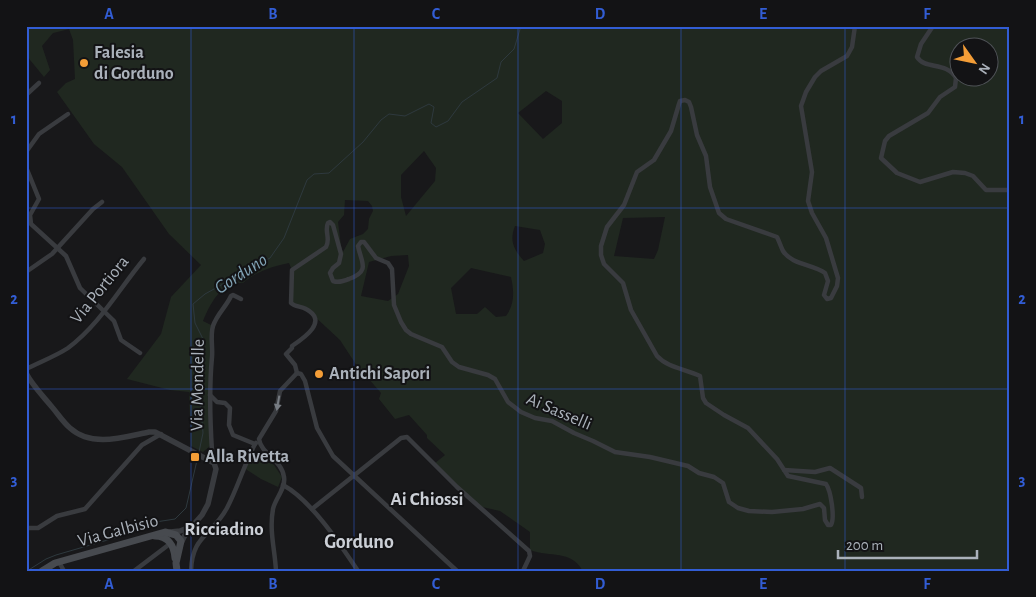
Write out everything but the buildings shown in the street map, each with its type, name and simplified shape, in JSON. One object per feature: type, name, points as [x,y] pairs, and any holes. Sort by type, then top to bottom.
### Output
[{"type":"main road","name":"Via Galbisio","points":[[42,571],[59,562],[154,536],[161,532],[168,532],[180,541]]},
{"type":"main road","points":[[154,536],[169,540],[175,551],[176,567]]},
{"type":"main road","points":[[176,567],[180,541]]},
{"type":"street","points":[[855,26],[852,47],[847,56],[817,74],[806,92],[801,106],[812,172],[808,201],[812,213],[826,238],[838,278],[837,286],[831,298],[827,299],[824,295],[828,282],[825,273],[786,255],[777,236],[726,219],[719,213],[710,187],[706,156],[696,134],[691,107],[689,102],[685,100],[682,100],[679,104],[672,130],[654,160],[637,172],[624,205],[607,227],[601,246],[601,255],[604,264],[622,283],[631,310],[657,356],[660,360],[674,367],[700,376],[703,398],[706,403],[748,428],[777,459],[784,470],[815,472],[828,468],[832,469],[861,488],[862,496]]},
{"type":"street","points":[[933,26],[921,44],[917,57],[922,63],[943,67],[952,72],[956,78],[956,84],[953,90],[940,97],[928,113],[889,136],[885,141],[881,158],[898,173],[920,182],[957,172],[973,176],[986,190],[1010,190]]},
{"type":"street","points":[[26,95],[39,83]]},
{"type":"street","points":[[26,152],[40,134],[68,114]]},
{"type":"street","points":[[26,167],[38,199],[30,215],[30,222],[68,261],[80,288],[114,322],[121,340],[140,353]]},
{"type":"street","points":[[26,272],[58,249],[93,209],[102,202]]},
{"type":"street","name":"Ai Sasselli","points":[[297,374],[295,365],[286,354],[292,346],[315,327],[315,320],[311,312],[293,305],[290,301],[291,272],[295,267],[326,247],[328,242],[326,227],[330,222],[333,225],[341,257],[339,264],[330,272],[333,281],[338,282],[355,277],[362,272],[364,264],[358,246],[361,242],[364,242],[376,258],[388,263],[391,267],[393,272],[394,305],[400,322],[408,332],[442,347],[452,362],[459,367],[496,380],[508,402],[531,417],[552,421],[615,452],[652,457],[686,465],[699,473],[721,481],[725,486],[730,503],[738,508],[749,511],[772,512],[803,509],[820,504],[824,508],[825,522],[831,525],[833,520],[827,486],[821,482],[790,477],[784,470]]},
{"type":"street","name":"Via Portiora","points":[[26,371],[68,348],[104,312],[144,259]]},
{"type":"street","name":"Via Mondelle","points":[[209,459],[212,453],[209,376],[213,326],[218,315],[228,304],[231,296],[233,295],[241,299]]},
{"type":"street","points":[[26,371],[39,392],[67,425],[79,434],[109,440],[149,432],[161,434],[214,463],[216,469],[210,500],[204,512],[186,531],[168,532]]},
{"type":"street","points":[[191,571],[192,555],[196,545],[221,519],[233,495],[245,463],[275,413],[280,391],[297,374],[301,374],[305,381],[318,428],[326,447],[335,460],[456,571]]},
{"type":"street","points":[[210,395],[217,402],[225,403],[230,408],[229,425],[233,434],[257,442],[273,458],[284,476],[283,486],[273,509],[271,525],[276,571]]},
{"type":"street","points":[[26,528],[38,528],[57,516],[84,509],[142,444],[161,434]]},
{"type":"street","points":[[312,509],[400,438],[407,437],[457,487],[529,551],[530,556],[523,571]]},
{"type":"street","points":[[283,486],[291,490],[312,509],[358,571]]},
{"type":"street","name":"Via Galbisio","points":[[180,541],[186,531]]},
{"type":"street","points":[[154,536],[180,541],[175,551]]},
{"type":"street","points":[[134,571],[167,546]]},
{"type":"street","points":[[59,562],[64,571]]},
{"type":"shaded area","points":[[26,26],[1010,26],[1010,571],[583,571],[578,564],[566,557],[530,550],[530,532],[500,511],[478,506],[434,464],[445,455],[427,438],[427,435],[409,415],[395,419],[379,399],[381,393],[355,363],[340,340],[312,314],[292,304],[292,270],[289,263],[264,270],[243,283],[235,283],[228,286],[217,295],[209,308],[203,321],[213,326],[210,446],[203,452],[191,446],[189,392],[170,390],[127,379],[161,334],[171,297],[201,265],[169,234],[122,167],[94,144],[57,92],[66,83],[75,79],[73,40],[69,29],[53,33],[42,46],[50,70],[44,77],[26,55]],"holes":[[[546,91],[562,101],[562,123],[543,139],[518,113]],[[424,151],[436,168],[435,181],[406,216],[401,197],[401,175]],[[345,200],[368,201],[372,206],[373,211],[369,219],[368,229],[363,234],[350,239],[343,252],[338,222],[344,215]],[[665,217],[658,250],[654,259],[614,256],[623,218]],[[515,226],[540,230],[545,244],[543,253],[524,261],[515,249],[512,236]],[[408,255],[409,266],[398,294],[388,301],[361,296],[369,262],[391,256]],[[471,268],[511,277],[513,287],[511,307],[506,316],[496,317],[485,307],[477,314],[456,314],[451,288]]]},
{"type":"shaded area","points":[[250,457],[261,458],[274,465],[282,477],[278,487],[244,468]]},
{"type":"waterway","name":"Gorduno","points":[[199,452],[203,433],[200,397],[203,339],[195,323],[193,304],[205,294],[270,258],[284,238],[307,180],[314,174],[329,173],[363,142],[381,120],[389,114],[405,116],[429,104],[434,107],[431,123],[436,127],[448,121],[462,102],[497,78],[501,62],[514,49],[521,26]]},
{"type":"waterway","name":"Gorduno","points":[[27,571],[56,555],[118,537],[149,523],[175,519],[186,508],[198,456]]},
{"type":"place","name":"Falesia di Gorduno","points":[[84,63]]},
{"type":"place","name":"Antichi Sapori","points":[[319,374]]},
{"type":"place","name":"Alla Rivetta","points":[[195,457]]},
{"type":"district","name":"Ai Chiossi","points":[[427,499]]},
{"type":"district","name":"Ricciadino","points":[[224,529]]},
{"type":"district","name":"Gorduno","points":[[359,542]]}]
